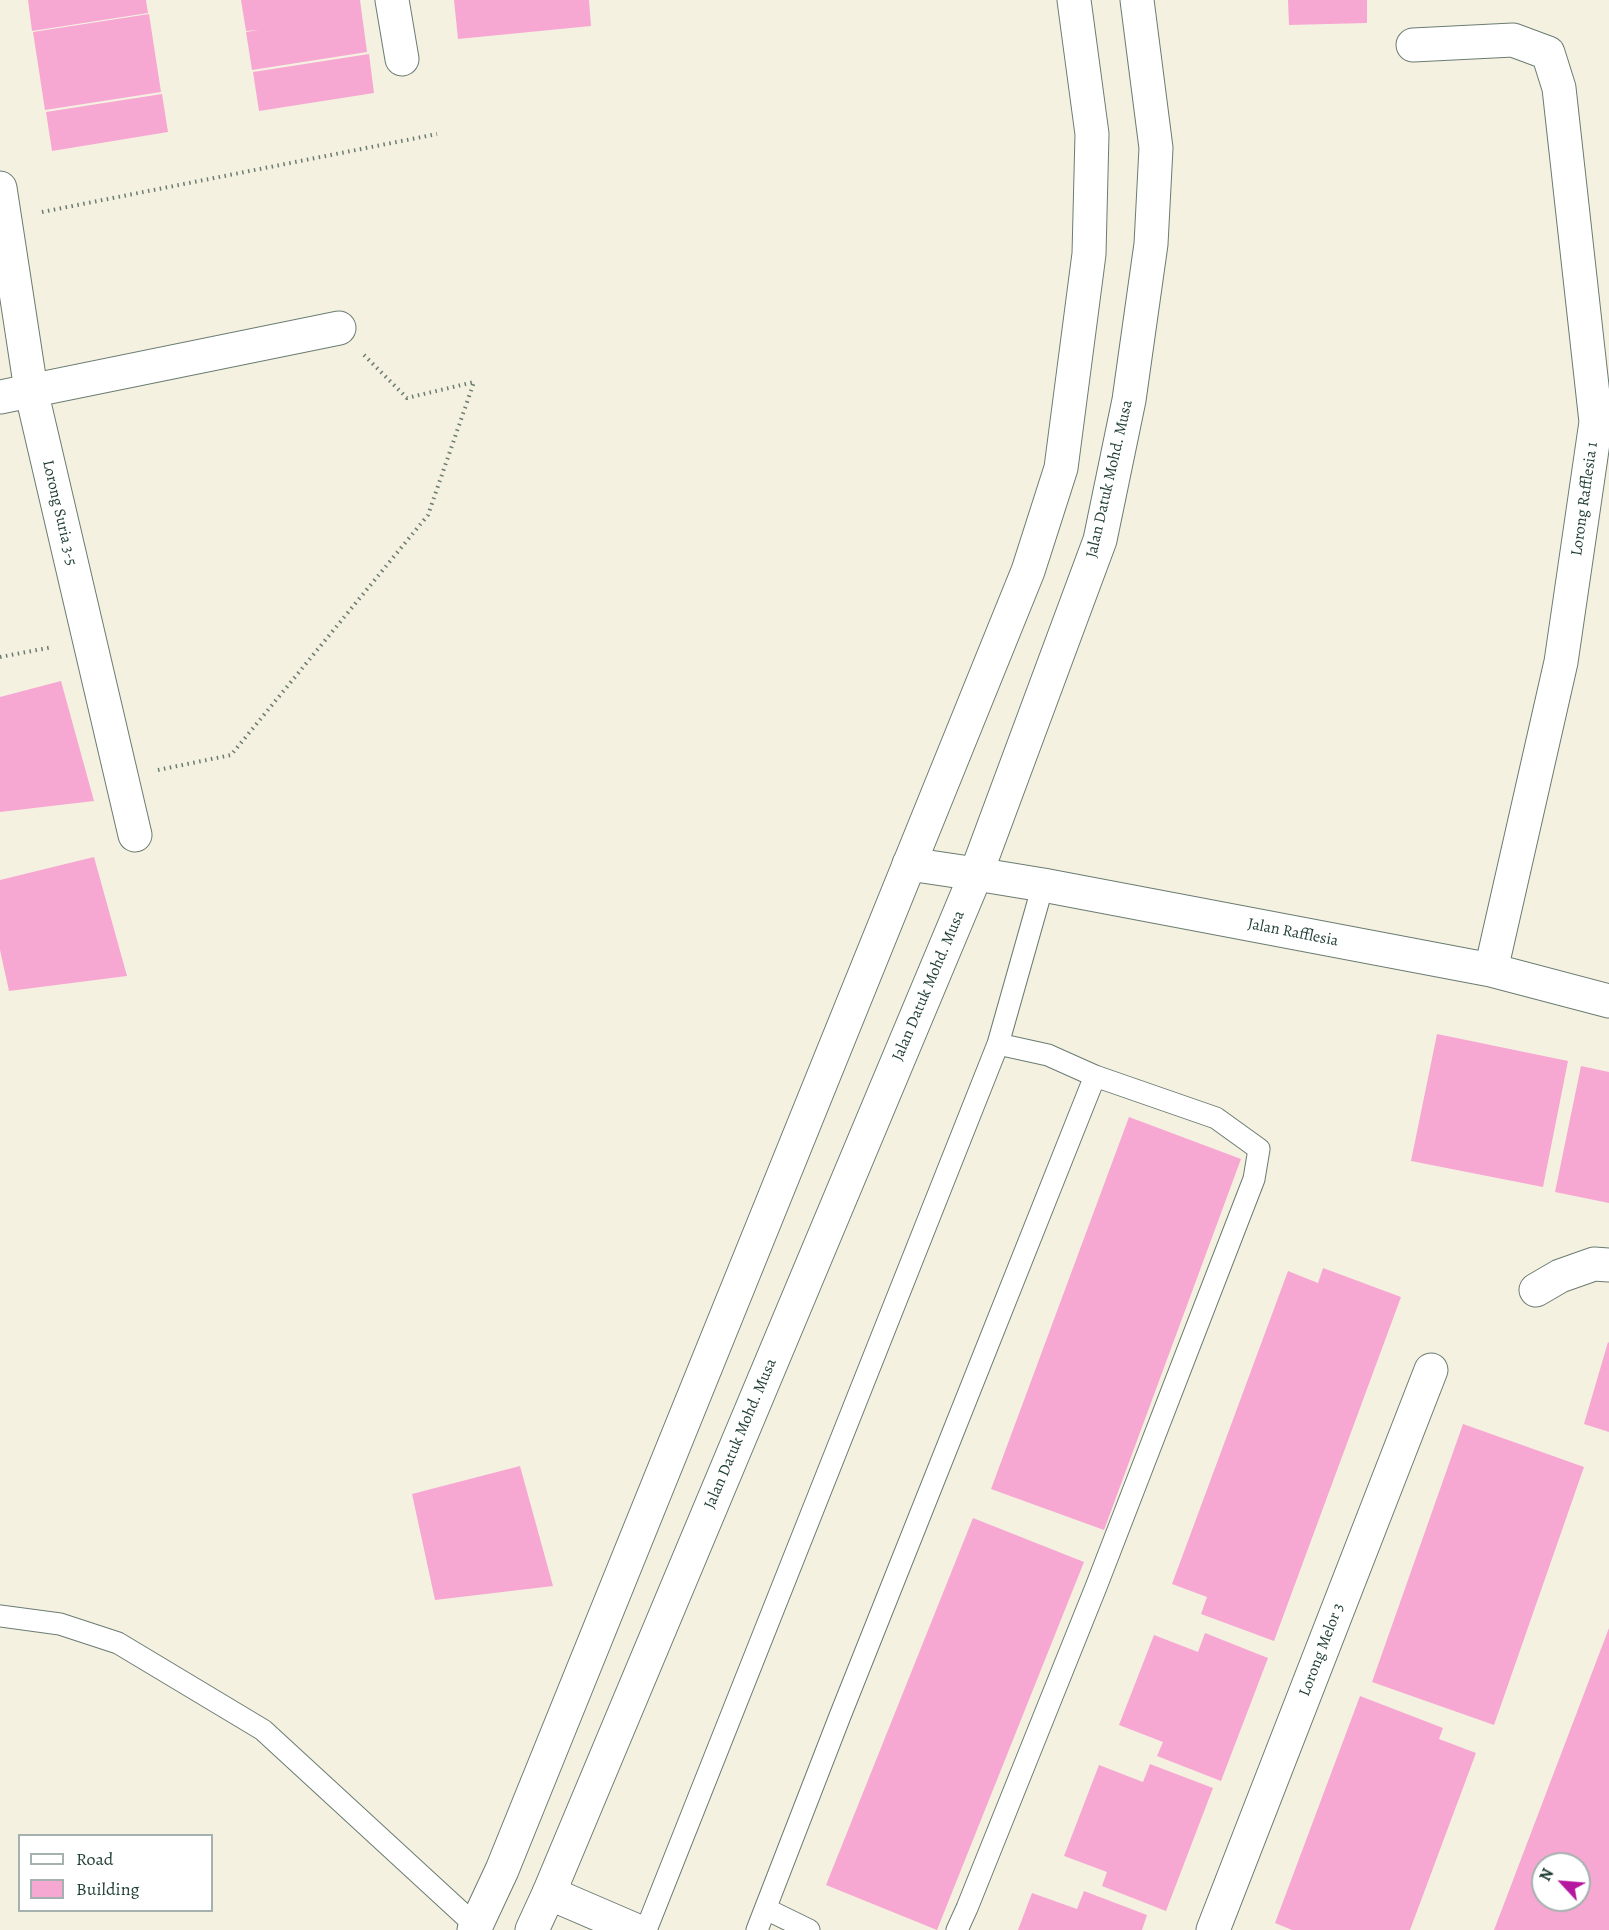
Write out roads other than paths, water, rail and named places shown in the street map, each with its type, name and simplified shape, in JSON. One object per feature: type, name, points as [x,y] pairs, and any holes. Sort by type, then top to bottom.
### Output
[{"type":"main road","points":[[392,0],[402,59]]},
{"type":"main road","points":[[475,1928],[502,1870],[1028,571],[1061,468],[1089,254],[1092,134],[1074,0]]},
{"type":"main road","name":"Jalan Datuk Mohd. Musa","points":[[531,1930],[549,1893],[976,874],[1100,540],[1129,400],[1151,244],[1156,148],[1137,0]]},
{"type":"main road","name":"Lorong Rafflesia 1","points":[[1413,45],[1513,40],[1548,52],[1559,88],[1596,422],[1561,662],[1491,970]]},
{"type":"main road","name":"Lorong Suria 3-5","points":[[3,204],[15,394],[88,639],[135,835]]},
{"type":"main road","points":[[15,394],[339,328]]},
{"type":"main road","name":"Jalan Rafflesia","points":[[909,864],[1043,885],[1491,970],[1609,1001]]},
{"type":"main road","points":[[1536,1290],[1560,1276],[1594,1264],[1609,1265]]},
{"type":"main road","name":"Lorong Melor 3","points":[[1213,1930],[1431,1370]]},
{"type":"main road","points":[[549,1893],[635,1930]]},
{"type":"lane","points":[[646,1930],[998,1044],[1043,885]]},
{"type":"lane","points":[[957,1930],[1096,1587],[1254,1179],[1258,1149],[1216,1118],[1095,1076],[1048,1055],[998,1044]]},
{"type":"lane","points":[[757,1930],[844,1705],[1095,1076]]},
{"type":"lane","points":[[0,1616],[60,1624],[118,1643],[264,1730],[475,1928]]},
{"type":"lane","points":[[766,1909],[809,1930]]}]
